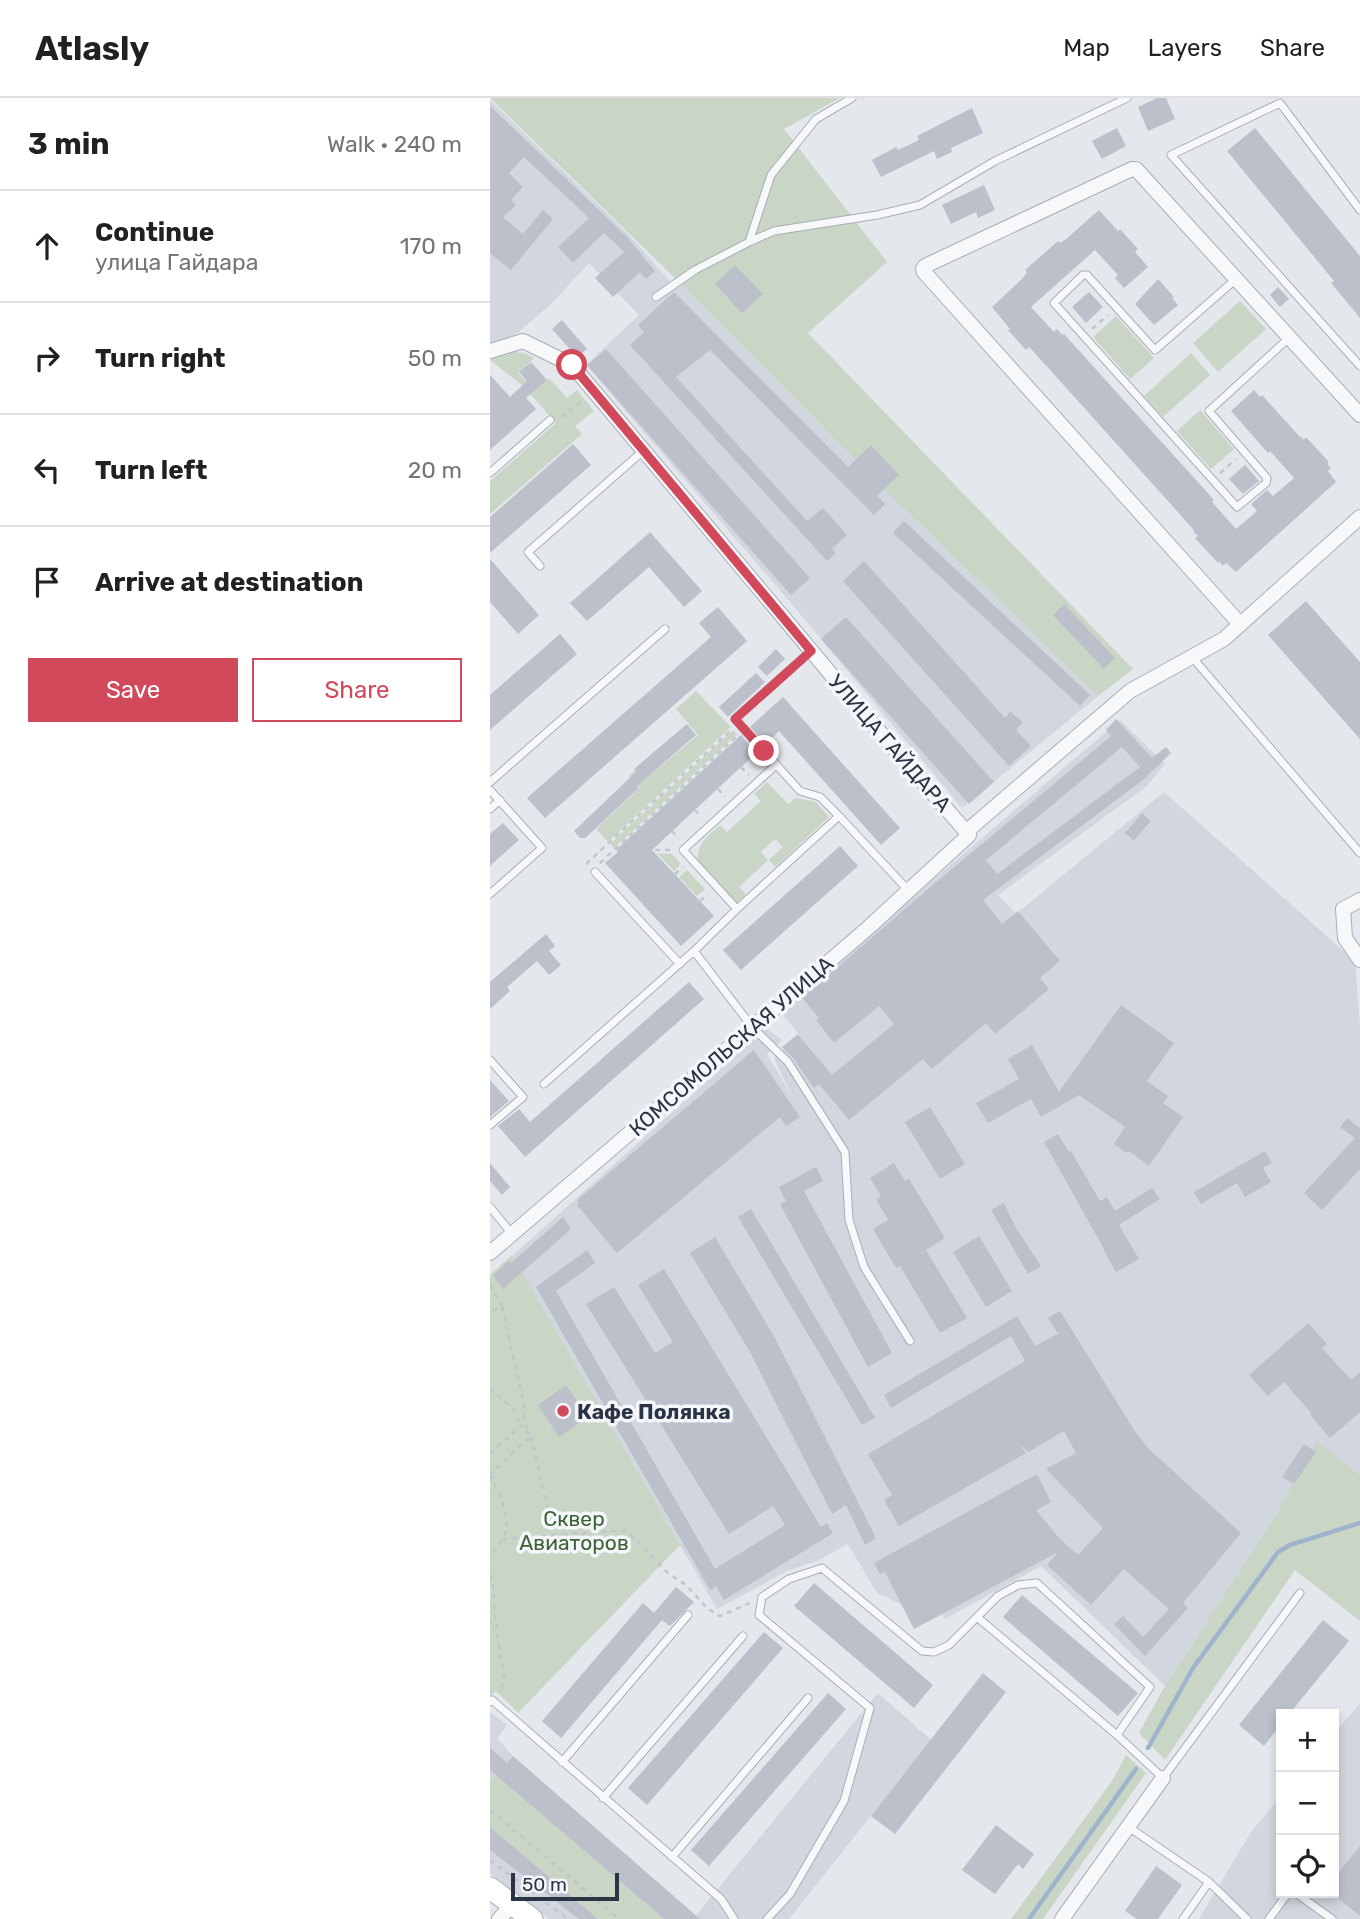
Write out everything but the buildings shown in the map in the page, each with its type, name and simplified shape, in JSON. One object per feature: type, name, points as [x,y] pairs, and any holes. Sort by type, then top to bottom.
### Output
[{"type":"street","points":[[1240,624],[923,269],[1136,169],[1360,415]]},
{"type":"street","name":"УЛИЦА ГАЙДАРА","points":[[490,351],[523,341],[572,365],[811,651],[968,833]]},
{"type":"street","name":"КОМСОМОЛЬСКАЯ УЛИЦА","points":[[490,1253],[868,928],[968,833],[1130,691],[1224,639],[1360,517]]},
{"type":"street","points":[[1360,900],[1343,909],[1345,938],[1360,960]]},
{"type":"street","points":[[1062,1919],[1163,1778]]},
{"type":"street","points":[[490,1888],[506,1912],[532,1919]]},
{"type":"lane","points":[[749,242],[771,175],[816,119],[852,98]]},
{"type":"lane","points":[[656,297],[695,270],[775,231],[877,215],[920,205],[995,161],[1127,98]]},
{"type":"lane","points":[[1290,98],[1171,155],[1360,366]]},
{"type":"lane","points":[[1280,103],[1360,210]]},
{"type":"lane","points":[[1236,278],[1155,350],[1087,275],[1083,275],[1054,303],[1237,508],[1268,481],[1209,411],[1290,337]]},
{"type":"lane","points":[[490,473],[550,420]]},
{"type":"lane","points":[[540,566],[528,552],[644,450]]},
{"type":"lane","points":[[490,782],[665,629]]},
{"type":"lane","points":[[811,651],[735,719],[800,791],[820,797],[908,891]]},
{"type":"lane","points":[[1192,656],[1360,853]]},
{"type":"lane","points":[[737,909],[683,850],[776,765]]},
{"type":"lane","points":[[490,790],[542,848],[490,894]]},
{"type":"lane","points":[[490,809],[499,800]]},
{"type":"lane","points":[[544,1084],[680,964],[839,816]]},
{"type":"lane","points":[[594,871],[680,964]]},
{"type":"lane","points":[[694,951],[753,1028],[788,1062],[845,1152],[849,1220],[864,1267],[910,1341]]},
{"type":"lane","points":[[490,1060],[523,1097],[490,1125]]},
{"type":"lane","points":[[490,1207],[512,1234]]},
{"type":"lane","points":[[767,1919],[790,1894],[844,1801],[870,1708],[759,1615],[762,1597],[789,1579],[822,1568],[922,1651],[934,1653],[949,1645],[998,1596],[1018,1585],[1037,1583],[1150,1687],[1117,1735]]},
{"type":"lane","points":[[977,1617],[1117,1735],[1163,1778],[1300,1592]]},
{"type":"lane","points":[[562,1762],[688,1615]]},
{"type":"lane","points":[[603,1798],[743,1636]]},
{"type":"lane","points":[[672,1857],[807,1698]]},
{"type":"lane","points":[[491,1701],[721,1899],[734,1919]]},
{"type":"lane","points":[[1127,1826],[1209,1882],[1247,1919]]},
{"type":"lane","points":[[1183,1919],[1209,1882]]},
{"type":"lane","points":[[1269,1919],[1285,1898]]},
{"type":"lane","points":[[1303,1898],[1332,1919]]},
{"type":"path","points":[[1083,337],[1116,308]]},
{"type":"path","points":[[550,420],[567,414],[593,391]]},
{"type":"path","points":[[1212,480],[1243,452]]},
{"type":"path","points":[[587,863],[741,726]]},
{"type":"path","points":[[594,871],[741,726]]},
{"type":"path","points":[[655,850],[683,850]]},
{"type":"path","points":[[490,1285],[502,1306],[522,1395],[527,1431]]},
{"type":"path","points":[[490,1312],[502,1306]]},
{"type":"path","points":[[490,1388],[512,1408],[531,1436],[554,1535]]},
{"type":"path","points":[[490,1454],[521,1425]]},
{"type":"path","points":[[490,1555],[507,1531],[505,1509],[490,1474],[531,1436]]},
{"type":"path","points":[[502,1539],[626,1530],[668,1573],[686,1585],[708,1608],[720,1616],[762,1597]]},
{"type":"path","points":[[490,1549],[494,1552]]},
{"type":"path","points":[[490,1575],[505,1681],[491,1701]]},
{"type":"path","points":[[490,1810],[619,1919]]},
{"type":"path","points":[[490,1860],[569,1919]]},
{"type":"shaded area","points":[[490,100],[631,237],[672,284],[677,280],[896,501],[1098,696],[962,808],[790,602],[586,365],[639,315],[589,263],[551,304],[494,353],[490,348]]},
{"type":"shaded area","points":[[1120,720],[1165,764],[1147,786],[998,895],[1016,914],[1164,792],[1355,961],[1360,1025],[1360,1475],[1317,1443],[1274,1518],[1165,1686],[1041,1566],[945,1619],[928,1590],[901,1604],[877,1593],[848,1544],[817,1561],[787,1571],[717,1609],[512,1256],[766,1028],[782,1040],[767,1054],[795,1102],[774,1059],[790,1041],[822,1063],[780,1011]]},
{"type":"shaded area","points":[[878,1693],[931,1740],[789,1919],[693,1919]]},
{"type":"shaded area","points":[[1360,1703],[1360,1919],[1199,1919],[1251,1832],[1276,1802],[1276,1898],[1339,1898],[1339,1728]]},
{"type":"shaded area","points":[[490,1712],[507,1725],[497,1738],[513,1756],[490,1781]]},
{"type":"shaded area","points":[[490,1803],[630,1919],[549,1919],[490,1873]]},
{"type":"green space","points":[[490,98],[840,98],[784,129],[887,262],[808,333],[1133,669],[1098,696],[896,501],[677,280]]},
{"type":"green space","points":[[1240,301],[1266,329],[1218,372],[1193,343]]},
{"type":"green space","points":[[1116,316],[1154,358],[1130,379],[1093,337]]},
{"type":"green space","points":[[505,351],[524,353],[534,358],[518,373],[535,390],[549,378],[567,398],[577,390],[594,411],[575,426],[582,434],[490,514],[490,481],[556,423],[523,386],[490,360]]},
{"type":"green space","points":[[1191,353],[1210,375],[1163,417],[1144,396]]},
{"type":"green space","points":[[1200,410],[1234,449],[1211,469],[1177,431]]},
{"type":"green space","points":[[696,691],[731,727],[608,842],[596,829],[640,788],[629,776],[634,771],[643,781],[698,735],[676,709]]},
{"type":"green space","points":[[733,730],[737,734],[614,848],[610,844]]},
{"type":"green space","points":[[767,782],[788,804],[796,798],[816,802],[829,817],[775,867],[769,860],[783,847],[775,839],[761,852],[768,860],[739,887],[746,895],[737,902],[698,863],[699,850],[703,841],[720,825],[727,832],[761,801],[754,794]]},
{"type":"green space","points":[[657,853],[672,854],[681,864],[674,871]]},
{"type":"green space","points":[[687,870],[705,889],[697,896],[679,877]]},
{"type":"green space","name":"Сквер Авиаторов","points":[[512,1255],[680,1545],[518,1713],[496,1691],[490,1696],[490,1275]]},
{"type":"green space","points":[[1317,1442],[1360,1475],[1360,1621],[1295,1570],[1165,1760],[1139,1733],[1165,1686],[1274,1518]]},
{"type":"green space","points":[[1126,1755],[1146,1773],[1043,1919],[1011,1919],[1112,1781]]},
{"type":"green space","points":[[496,1775],[664,1919],[598,1919],[490,1827],[490,1781]]},
{"type":"waterway","points":[[1148,1748],[1193,1668],[1278,1552],[1290,1545],[1360,1523]]},
{"type":"waterway","points":[[1029,1919],[1136,1769]]},
{"type":"place","name":"Кафе Полянка","points":[[563,1411]]},
{"type":"route","points":[[572,365],[811,651],[735,719],[764,751]]}]
